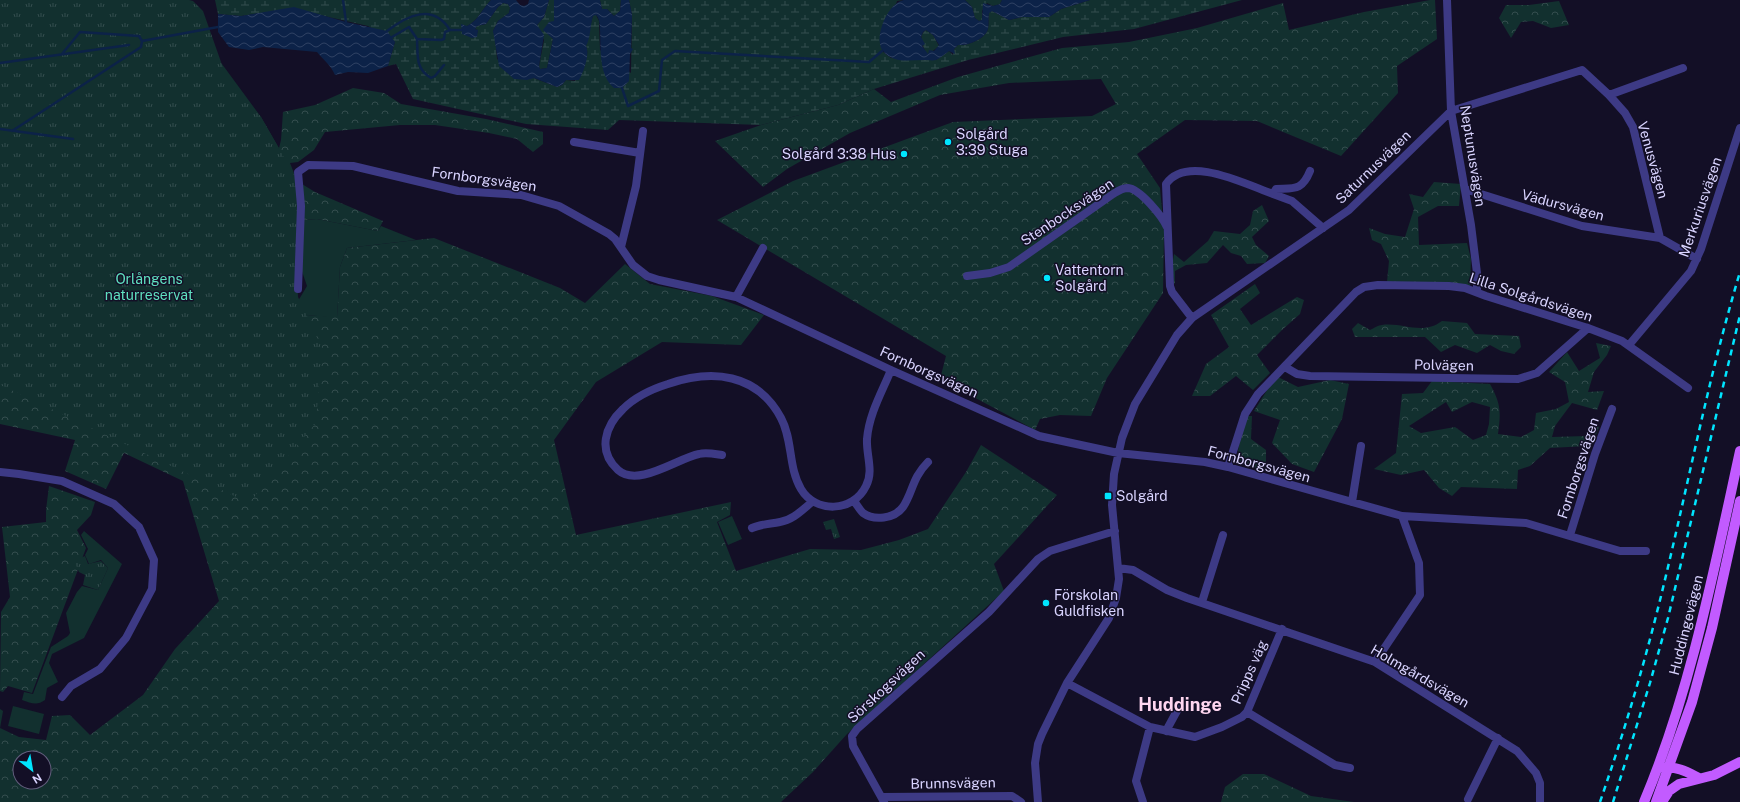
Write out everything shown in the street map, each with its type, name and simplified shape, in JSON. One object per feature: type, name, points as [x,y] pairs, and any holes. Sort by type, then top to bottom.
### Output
[{"type":"main road","name":"Huddingevägen","points":[[1644,802],[1678,711],[1696,650],[1740,451]]},
{"type":"main road","name":"Huddingevägen","points":[[1656,802],[1670,767],[1692,702],[1712,628],[1740,501]]},
{"type":"main road","points":[[1662,802],[1673,787],[1697,778],[1714,775],[1740,762]]},
{"type":"main road","points":[[1656,773],[1666,767],[1670,767],[1683,770],[1697,778]]},
{"type":"street","name":"Neptunusvägen","points":[[1447,0],[1450,111],[1465,189],[1477,273],[1477,291]]},
{"type":"street","points":[[1609,95],[1683,68]]},
{"type":"street","name":"Saturnusvägen","points":[[1038,802],[1035,763],[1038,744],[1066,683],[1113,611],[1118,589],[1118,568],[1112,505],[1114,474],[1118,454],[1135,404],[1168,348],[1192,318],[1323,228],[1365,196],[1450,111],[1575,71],[1582,70],[1586,72]]},
{"type":"street","name":"Venusvägen","points":[[1586,72],[1625,113],[1633,127],[1660,238]]},
{"type":"street","name":"Merkuriusvägen","points":[[1629,345],[1682,284],[1697,259],[1740,128]]},
{"type":"street","points":[[621,247],[636,186],[643,131]]},
{"type":"street","points":[[574,142],[640,153]]},
{"type":"street","name":"Fornborgsvägen","points":[[298,289],[300,187],[298,172],[308,165],[353,166],[458,191],[521,195],[559,206],[599,228],[615,239],[633,265],[647,276],[736,297],[891,370],[1040,436],[1118,454],[1205,462],[1228,467],[1402,516],[1526,523],[1620,551],[1646,551]]},
{"type":"street","name":"Stenbocksvägen","points":[[1192,318],[1172,292],[1166,184],[1171,176],[1178,173],[1196,170],[1207,172],[1273,194],[1292,201],[1323,228]]},
{"type":"street","points":[[1273,194],[1276,189],[1289,190],[1300,186],[1310,171]]},
{"type":"street","name":"Stenbocksvägen","points":[[967,276],[990,273],[1010,267],[1113,194],[1124,188],[1129,188],[1138,193],[1156,210],[1168,230]]},
{"type":"street","name":"Vädursvägen","points":[[1465,189],[1582,226],[1660,238],[1697,259]]},
{"type":"street","points":[[736,297],[763,248]]},
{"type":"street","name":"Lilla Solgårdsvägen","points":[[1228,467],[1248,409],[1258,394],[1337,310],[1356,292],[1364,287],[1378,285],[1449,286],[1477,291],[1486,296],[1588,328],[1629,345],[1688,388]]},
{"type":"street","name":"Polvägen","points":[[1285,367],[1297,374],[1310,376],[1518,379],[1537,373],[1588,328]]},
{"type":"street","points":[[722,455],[700,453],[643,475],[626,474],[619,471],[610,461],[606,453],[605,436],[613,420],[623,409],[636,399],[655,389],[676,381],[702,376],[726,376],[736,379],[760,392],[774,406],[782,419],[789,440],[795,477],[803,494],[812,502],[832,507],[854,500],[866,487],[870,472],[867,440],[872,413],[891,370]]},
{"type":"street","name":"Fornborgsvägen","points":[[1570,535],[1594,454],[1612,409]]},
{"type":"street","points":[[1352,502],[1361,446]]},
{"type":"street","points":[[854,500],[868,516],[884,518],[892,515],[902,507],[918,472],[928,462]]},
{"type":"street","points":[[0,472],[62,481],[114,504],[139,527],[154,560],[152,589],[126,638],[100,669],[71,686],[62,697]]},
{"type":"street","points":[[752,528],[766,523],[781,522],[796,516],[812,502]]},
{"type":"street","points":[[1375,662],[1420,595],[1419,563],[1402,516]]},
{"type":"street","name":"Sörskogsvägen","points":[[883,799],[855,751],[852,740],[854,732],[976,623],[1038,559],[1050,552],[1115,531]]},
{"type":"street","points":[[1202,602],[1223,535]]},
{"type":"street","name":"Holmgårdsvägen","points":[[1118,568],[1133,570],[1167,590],[1375,662],[1517,751],[1536,773],[1540,783],[1540,802]]},
{"type":"street","name":"Pripps väg","points":[[1066,683],[1150,728],[1195,736],[1229,723],[1242,717],[1247,712],[1282,630]]},
{"type":"street","points":[[1166,731],[1178,709]]},
{"type":"street","points":[[1247,712],[1335,765],[1350,768]]},
{"type":"street","points":[[1143,802],[1136,781],[1150,728]]},
{"type":"street","points":[[1468,799],[1498,738]]},
{"type":"street","name":"Brunnsvägen","points":[[883,799],[1012,796],[1021,802]]},
{"type":"green space","name":"Orlångens naturreservat","points":[[0,0],[193,1],[203,11],[227,79],[261,117],[294,175],[297,189],[296,254],[298,297],[322,348],[316,423],[249,503],[3,386],[0,387]]},
{"type":"green space","points":[[215,0],[491,0],[477,18],[467,26],[477,34],[478,30],[475,29],[477,26],[486,24],[498,7],[503,3],[508,4],[510,8],[509,13],[498,21],[493,31],[495,36],[497,59],[531,77],[557,87],[562,85],[566,80],[575,81],[582,68],[587,55],[586,46],[593,15],[596,15],[599,21],[600,50],[631,73],[632,15],[629,0],[904,0],[897,1],[882,51],[891,58],[936,60],[949,51],[953,55],[954,49],[958,45],[971,43],[980,39],[988,29],[989,12],[992,11],[1009,20],[1022,17],[1049,17],[1061,9],[1090,0],[1242,0],[1134,29],[1063,37],[968,60],[874,89],[838,105],[761,125],[619,120],[608,130],[526,124],[413,99],[396,64],[388,66],[395,42],[368,26],[320,15],[260,13],[241,16],[218,14]]},
{"type":"green space","points":[[549,0],[554,0],[554,21],[551,36],[553,39],[547,68],[540,69],[539,66],[544,40],[537,25],[544,17]]},
{"type":"green space","points":[[600,0],[621,0],[620,11],[614,16],[607,9],[602,9]]},
{"type":"green space","points":[[965,0],[1002,0],[1000,4],[993,6],[987,3],[982,11],[982,20],[979,21],[975,18],[972,7]]},
{"type":"green space","points":[[1435,0],[1437,39],[1397,66],[1398,93],[1341,156],[1257,121],[1185,120],[1137,154],[1160,188],[1164,232],[1163,293],[1107,378],[1091,416],[1060,415],[1040,419],[1035,430],[940,379],[946,356],[717,220],[793,181],[953,122],[1092,116],[1116,104],[1101,79],[1009,83],[940,95],[850,133],[787,169],[763,187],[715,141],[761,125],[838,105],[874,89],[891,102],[958,77],[1062,48],[1129,42],[1197,28],[1283,3],[1289,30],[1364,12]]},
{"type":"green space","points":[[1559,1],[1569,25],[1551,28],[1533,21],[1521,22],[1511,38],[1499,18],[1506,5],[1529,5]]},
{"type":"green space","points":[[926,30],[933,35],[939,46],[929,54],[927,54],[924,48],[921,38],[923,32]]},
{"type":"green space","points":[[222,64],[261,117],[279,148],[196,175],[202,206],[239,222],[261,223],[317,219],[378,231],[381,226],[416,240],[347,248],[340,267],[337,318],[257,310],[283,308],[298,301],[307,286],[296,254],[254,233],[242,255],[209,241],[103,229],[56,184],[74,160],[104,173],[125,164],[122,155],[110,142],[110,126],[128,125],[129,85],[198,79]]},
{"type":"green space","points":[[353,88],[384,93],[401,104],[486,119],[543,132],[543,144],[533,152],[517,139],[489,133],[435,125],[400,125],[325,132],[314,150],[298,162],[290,163],[297,181],[315,192],[383,221],[378,231],[317,219],[261,223],[281,140],[283,112],[315,105]]},
{"type":"green space","points":[[0,175],[306,315],[337,317],[340,267],[347,248],[434,238],[560,288],[585,303],[625,264],[650,284],[712,296],[764,315],[741,345],[662,342],[596,382],[554,440],[576,535],[731,502],[730,515],[717,522],[736,571],[810,549],[861,550],[899,540],[928,529],[966,472],[981,445],[1057,495],[994,564],[1004,591],[847,734],[813,772],[781,802],[0,802],[0,728],[19,737],[46,740],[52,716],[70,715],[90,735],[143,695],[175,649],[219,601],[183,481],[124,453],[106,489],[65,471],[75,440],[0,424]]},
{"type":"green space","points":[[1434,182],[1461,184],[1459,206],[1438,206],[1418,217],[1419,245],[1467,243],[1471,259],[1470,286],[1447,282],[1387,282],[1389,261],[1381,244],[1372,240],[1369,228],[1385,234],[1405,237],[1414,209],[1409,194],[1423,197]]},
{"type":"green space","points":[[1262,205],[1269,221],[1252,237],[1256,245],[1269,256],[1265,263],[1247,264],[1241,256],[1231,253],[1223,245],[1207,263],[1186,265],[1175,271],[1175,284],[1174,283],[1172,266],[1174,254],[1184,262],[1208,241],[1214,231],[1240,234],[1250,225],[1253,211]]},
{"type":"green space","points":[[1255,284],[1260,293],[1240,309],[1251,325],[1297,297],[1304,300],[1300,314],[1257,355],[1270,373],[1253,390],[1236,376],[1210,396],[1192,396],[1206,364],[1229,347],[1211,315]]},
{"type":"green space","points":[[1442,321],[1467,323],[1475,334],[1519,336],[1521,347],[1514,354],[1501,351],[1490,345],[1477,353],[1455,345],[1441,352],[1425,337],[1355,337],[1352,329],[1358,323],[1370,330],[1379,326],[1390,325],[1412,328],[1427,328]]},
{"type":"green space","points":[[1596,343],[1611,346],[1607,355],[1594,372],[1588,392],[1604,391],[1597,410],[1572,403],[1555,426],[1552,437],[1587,436],[1592,422],[1599,427],[1591,448],[1586,446],[1550,448],[1530,466],[1518,470],[1517,489],[1461,487],[1452,496],[1439,488],[1424,470],[1401,475],[1374,469],[1396,453],[1402,394],[1423,393],[1432,381],[1490,384],[1499,408],[1500,420],[1498,434],[1521,437],[1534,430],[1536,413],[1556,409],[1569,402],[1565,382],[1549,372],[1567,352],[1579,371],[1600,358]],"holes":[[[1446,402],[1452,412],[1472,402],[1490,407],[1489,424],[1486,435],[1473,440],[1455,427],[1421,433],[1409,426]]]},
{"type":"green space","points":[[1276,376],[1298,387],[1330,380],[1349,384],[1342,419],[1314,472],[1292,464],[1272,443],[1280,420],[1254,411]]},
{"type":"green space","points":[[1244,416],[1252,416],[1251,439],[1266,450],[1266,471],[1236,463]]},
{"type":"green space","points":[[49,486],[95,502],[91,515],[77,530],[86,548],[32,693],[8,686],[3,692],[0,691],[1,612],[10,597],[2,527],[46,522]]},
{"type":"green space","points":[[732,516],[742,539],[728,545],[718,522]]},
{"type":"green space","points":[[834,519],[840,537],[834,539],[831,529],[826,530],[823,522]]},
{"type":"green space","points":[[84,531],[122,564],[84,638],[52,654],[49,663],[58,682],[47,688],[45,700],[42,702],[31,703],[22,700],[24,692],[33,694],[51,647],[68,636],[70,633],[66,613],[77,592],[82,586],[98,590],[108,568],[101,560],[89,564],[85,555],[88,549],[81,535]]},
{"type":"green space","points":[[85,556],[88,564],[101,561],[108,568],[98,590],[83,585],[85,575],[79,572],[74,561]]},
{"type":"green space","points":[[13,706],[44,714],[39,734],[8,726]]},
{"type":"green space","points":[[0,709],[3,711],[0,728]]},
{"type":"green space","points":[[1243,774],[1264,774],[1311,796],[1354,802],[1221,802],[1225,787]]},
{"type":"water","points":[[491,0],[516,0],[520,5],[524,6],[528,4],[529,0],[549,0],[544,17],[537,25],[544,35],[539,66],[540,69],[547,68],[553,39],[543,30],[549,22],[554,21],[554,0],[600,0],[602,9],[607,9],[614,16],[620,11],[621,0],[629,0],[632,15],[631,48],[633,49],[630,54],[629,81],[622,88],[614,88],[607,80],[601,59],[600,27],[599,20],[596,15],[593,16],[589,39],[586,46],[586,63],[579,80],[566,80],[562,85],[557,87],[534,78],[527,80],[514,79],[499,66],[493,31],[498,21],[509,13],[510,8],[508,4],[503,3],[498,7],[486,24],[477,26],[475,29],[478,30],[477,37],[472,38],[462,34],[461,24],[467,26],[471,24]]},
{"type":"water","points":[[904,0],[965,0],[972,7],[975,18],[979,21],[982,20],[983,3],[993,6],[1000,4],[1002,0],[1090,0],[1061,9],[1049,17],[1022,17],[1009,20],[992,11],[989,13],[988,29],[986,33],[976,41],[958,45],[954,49],[955,54],[949,51],[936,60],[907,61],[892,58],[883,51],[880,45],[883,22],[887,14],[898,3]],"holes":[[[926,30],[933,35],[939,45],[934,51],[929,50],[928,54],[922,46],[925,44],[921,37],[923,32]]]},
{"type":"water","points":[[294,7],[346,22],[387,31],[395,42],[388,66],[368,73],[348,72],[335,75],[329,65],[317,52],[263,47],[249,50],[229,47],[218,32],[218,14],[241,16]]},
{"type":"waterway","points":[[343,0],[346,22]]},
{"type":"waterway","points":[[387,31],[403,20],[420,14],[428,14],[436,17],[450,30],[461,30]]},
{"type":"waterway","points":[[12,131],[141,47],[142,41],[218,27]]},
{"type":"waterway","points":[[392,37],[409,27],[417,39],[441,40],[444,39],[445,32],[450,30]]},
{"type":"waterway","points":[[62,54],[80,32],[139,36],[142,41]]},
{"type":"waterway","points":[[417,39],[418,61],[422,70],[426,74],[431,78],[435,76],[444,65]]},
{"type":"waterway","points":[[0,63],[129,45]]},
{"type":"waterway","points":[[622,88],[628,106],[659,91],[662,60],[675,51],[869,62],[882,51]]},
{"type":"waterway","points":[[0,129],[73,139]]},
{"type":"railway","points":[[1600,802],[1630,710],[1650,640],[1667,573],[1706,400],[1740,272]]},
{"type":"railway","points":[[1613,802],[1650,683],[1668,618],[1740,315]]},
{"type":"place","name":"Solgård 3:39 Stuga","points":[[948,142]]},
{"type":"place","name":"Solgård 3:38 Hus","points":[[904,154]]},
{"type":"place","name":"Vattentorn Solgård","points":[[1047,278]]},
{"type":"place","name":"Solgård","points":[[1108,496]]},
{"type":"place","name":"Förskolan Guldfisken","points":[[1046,603]]},
{"type":"district","name":"Huddinge","points":[[1180,704]]}]
